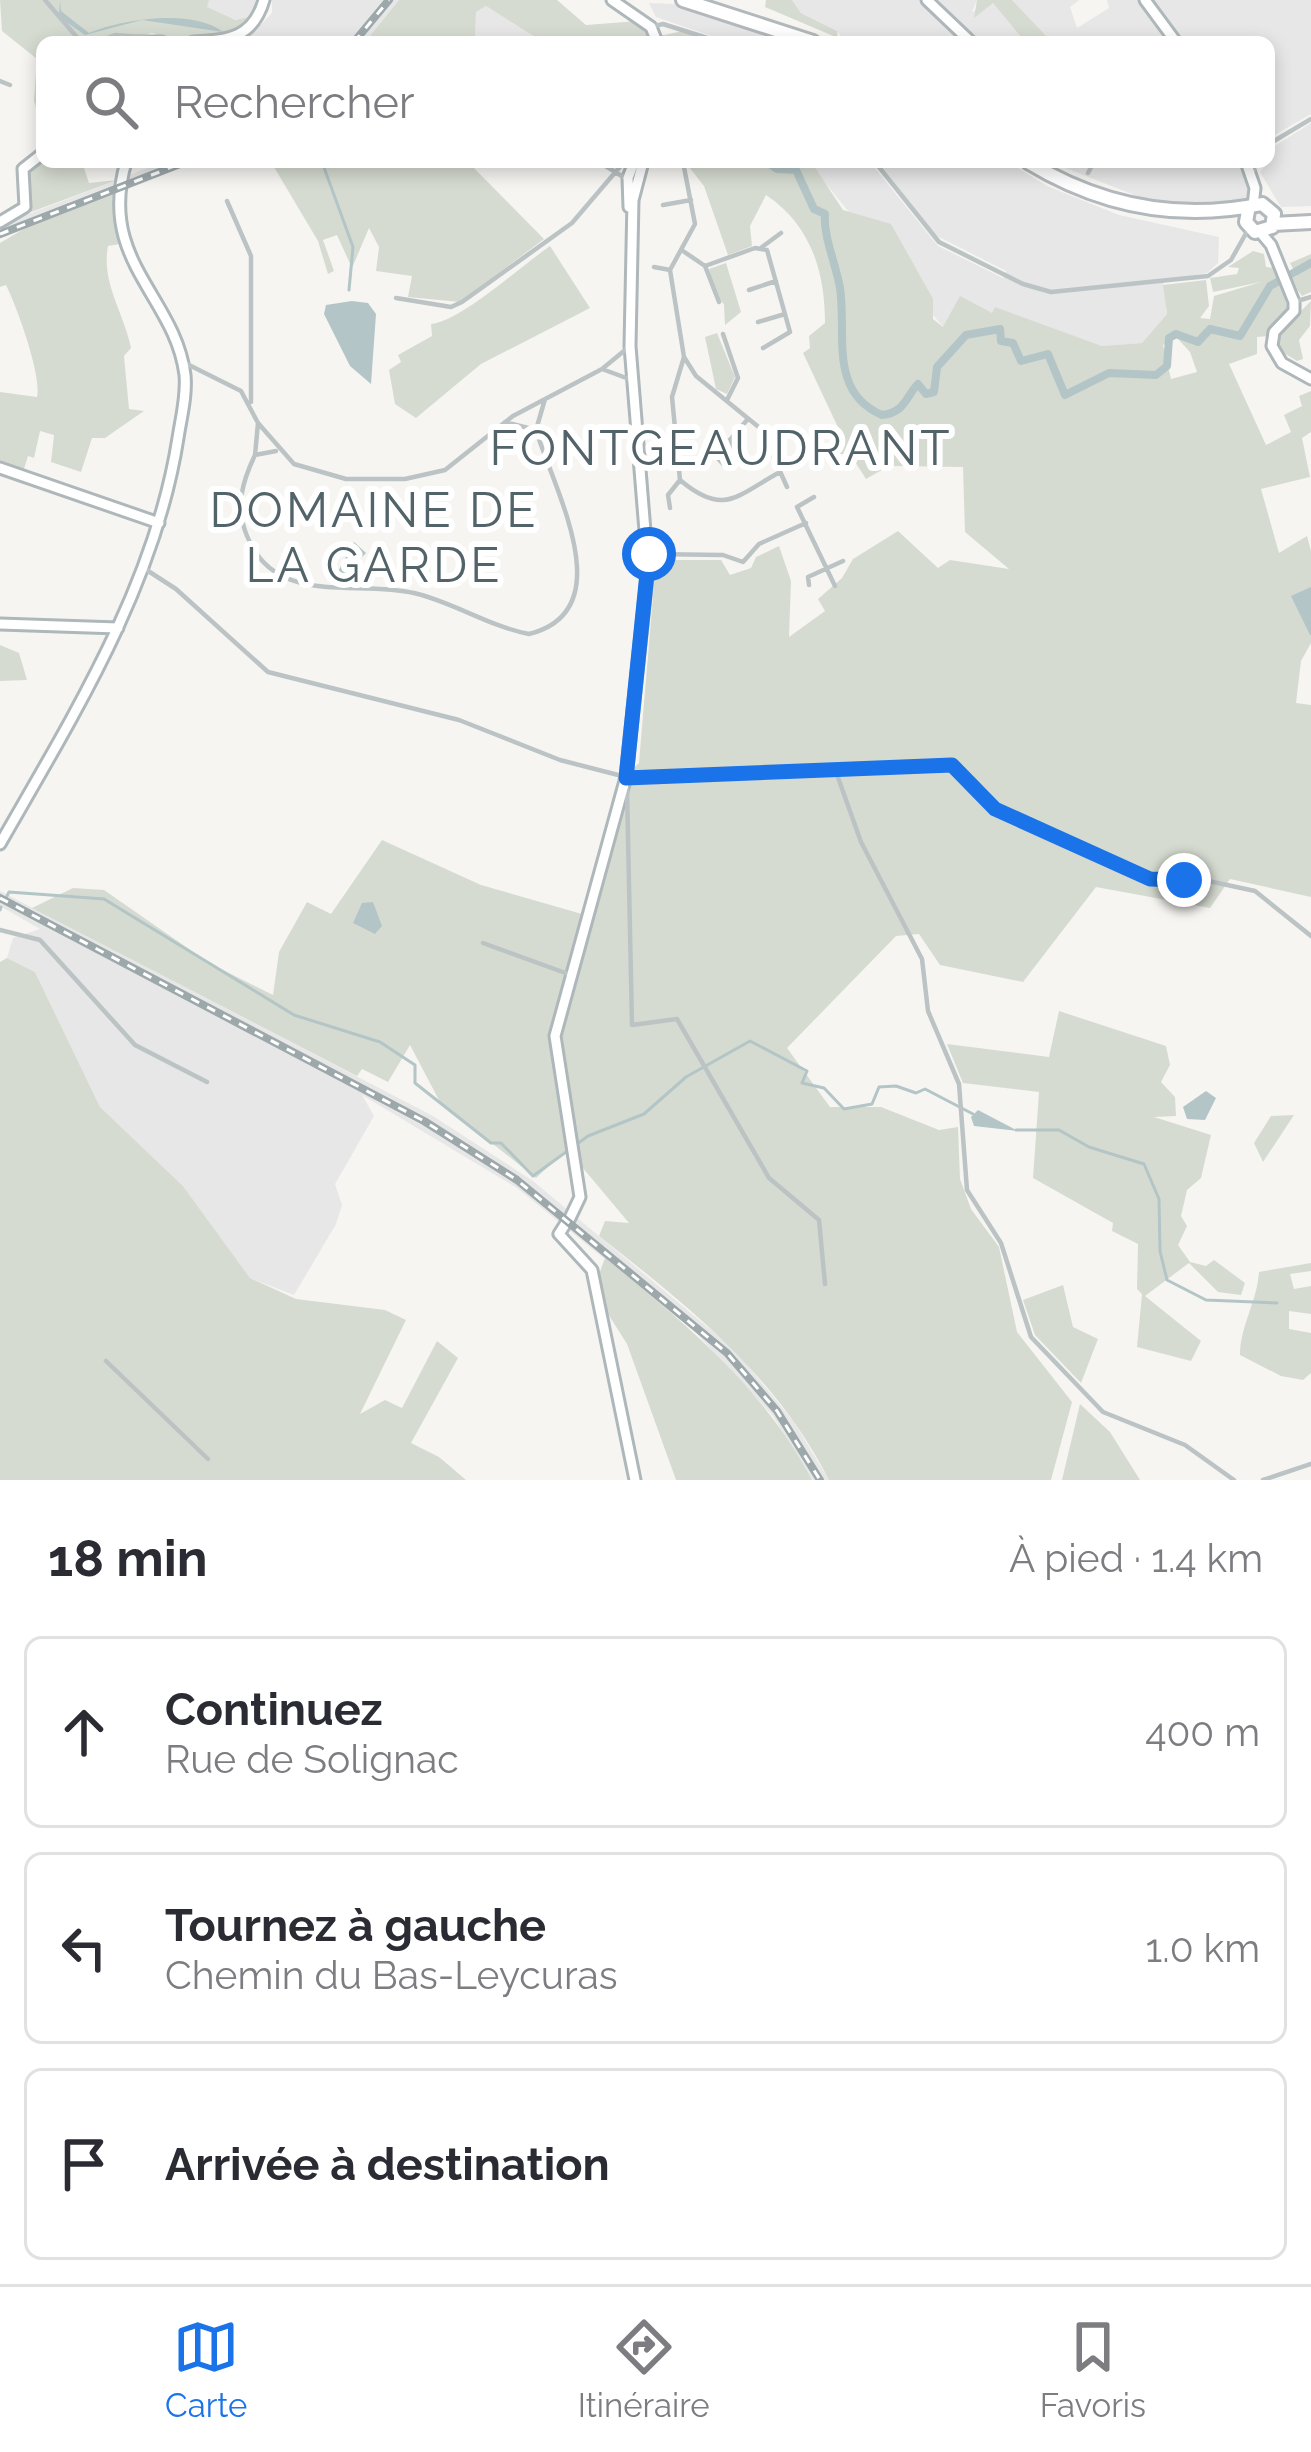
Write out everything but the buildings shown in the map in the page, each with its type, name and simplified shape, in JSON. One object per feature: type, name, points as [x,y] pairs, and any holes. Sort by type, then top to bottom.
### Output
[{"type":"main road","points":[[682,0],[794,36]]},
{"type":"main road","points":[[698,0],[805,36]]},
{"type":"main road","points":[[1039,168],[1121,202],[1259,221],[1311,219]]},
{"type":"street","points":[[45,0],[76,36]]},
{"type":"street","points":[[235,36],[256,20],[264,0]]},
{"type":"street","points":[[613,0],[655,36],[663,24],[701,36]]},
{"type":"street","points":[[928,0],[965,36]]},
{"type":"street","points":[[1142,0],[1169,36]]},
{"type":"street","points":[[0,81],[10,85]]},
{"type":"street","points":[[1275,140],[1311,119]]},
{"type":"street","points":[[1,220],[25,207],[23,169],[36,159]]},
{"type":"street","points":[[0,844],[118,628],[142,568],[159,523],[187,374],[126,251],[126,168]]},
{"type":"street","points":[[609,168],[632,179]]},
{"type":"street","points":[[396,298],[451,307],[462,302],[572,224],[619,168]]},
{"type":"street","points":[[637,168],[632,179],[630,346],[649,554],[626,778],[632,1025],[677,1018],[769,1178],[819,1220],[825,1285]]},
{"type":"street","points":[[684,168],[695,224],[670,270],[684,357],[696,376],[761,429],[787,487]]},
{"type":"street","points":[[880,168],[940,242],[1042,290],[1081,292],[1208,276],[1225,267],[1259,221]]},
{"type":"street","points":[[1088,173],[1091,168]]},
{"type":"street","points":[[1252,168],[1259,221],[1294,302],[1294,311],[1274,332],[1272,346],[1282,363],[1311,379]]},
{"type":"street","points":[[663,205],[691,200]]},
{"type":"street","points":[[227,201],[251,256],[251,402],[258,423],[279,452],[328,477],[405,479],[459,462],[505,422],[602,369],[630,346]]},
{"type":"street","points":[[705,266],[762,247],[781,233]]},
{"type":"street","points":[[762,247],[790,332],[764,348]]},
{"type":"street","points":[[683,250],[705,266],[719,302]]},
{"type":"street","points":[[654,267],[670,270]]},
{"type":"street","points":[[748,290],[776,281]]},
{"type":"street","points":[[1294,302],[1311,297]]},
{"type":"street","points":[[758,322],[785,314]]},
{"type":"street","points":[[723,334],[738,378],[726,401]]},
{"type":"street","points":[[670,508],[668,495],[680,480],[672,398],[684,357]]},
{"type":"street","points":[[602,369],[621,372],[633,381]]},
{"type":"street","points":[[187,374],[203,371],[232,382],[251,402]]},
{"type":"street","points":[[187,374],[203,371]]},
{"type":"street","points":[[232,382],[250,376]]},
{"type":"street","points":[[258,423],[255,455],[241,492],[242,518],[252,548],[273,571],[307,586],[413,592],[529,634],[565,619],[574,605],[580,578],[536,430],[545,399]]},
{"type":"street","points":[[730,440],[732,461],[723,464],[711,444],[730,440],[748,418]]},
{"type":"street","points":[[505,422],[536,430]]},
{"type":"street","points":[[255,455],[279,452]]},
{"type":"street","points":[[0,468],[159,523]]},
{"type":"street","points":[[680,480],[704,499],[722,502],[780,472]]},
{"type":"street","points":[[814,497],[795,504],[835,586]]},
{"type":"street","points":[[649,554],[723,555],[741,561],[759,544],[806,523]]},
{"type":"street","points":[[809,586],[808,577],[843,561]]},
{"type":"street","points":[[142,568],[176,589],[268,672],[459,720],[560,760],[626,778],[952,765],[995,809],[1150,879],[1204,880],[1255,891],[1311,935]]},
{"type":"street","points":[[0,624],[118,628]]},
{"type":"street","points":[[835,769],[861,842],[922,959],[928,1011],[957,1076],[964,1178],[1010,1263],[1031,1337],[1103,1412],[1184,1445],[1234,1480]]},
{"type":"street","points":[[626,778],[571,975],[554,1055],[580,1197],[559,1234],[564,1245],[592,1270],[635,1480]]},
{"type":"street","points":[[0,930],[40,940],[134,1045],[207,1082]]},
{"type":"street","points":[[483,943],[571,975]]},
{"type":"street","points":[[106,1361],[208,1459]]},
{"type":"street","points":[[1263,1480],[1311,1464]]},
{"type":"shaded area","points":[[0,0],[209,0],[207,7],[236,20],[252,16],[232,33],[214,36],[36,36],[36,58],[2,31]]},
{"type":"shaded area","points":[[60,0],[61,11],[89,33],[138,20],[176,18],[223,32],[142,20],[85,35],[59,17]]},
{"type":"shaded area","points":[[209,0],[259,0],[252,16],[237,20],[206,7]]},
{"type":"shaded area","points":[[272,0],[399,0],[370,36],[250,36],[272,13]]},
{"type":"shaded area","points":[[399,0],[557,0],[586,25],[638,21],[649,36],[533,36],[486,6],[476,12],[475,36],[370,36]]},
{"type":"shaded area","points":[[766,0],[792,0],[801,13],[837,31],[838,36],[833,36],[765,7]]},
{"type":"shaded area","points":[[792,0],[921,0],[960,36],[841,36],[801,13]]},
{"type":"shaded area","points":[[938,0],[977,0],[972,12],[993,3],[1020,36],[974,36]]},
{"type":"shaded area","points":[[977,0],[1012,0],[1046,36],[1020,36],[993,3],[974,18]]},
{"type":"shaded area","points":[[1012,0],[1079,0],[1070,7],[1077,28],[1109,8],[1107,0],[1138,0],[1162,36],[1046,36]]},
{"type":"shaded area","points":[[1150,0],[1311,0],[1311,114],[1275,135],[1275,36],[1177,36]]},
{"type":"shaded area","points":[[649,3],[673,4],[765,36],[711,36],[656,17]]},
{"type":"shaded area","points":[[486,6],[533,36],[475,36],[476,12]]},
{"type":"shaded area","points":[[683,31],[697,36],[659,36]]},
{"type":"shaded area","points":[[1311,123],[1311,206],[1281,207],[1260,172],[1275,168],[1275,146]]},
{"type":"shaded area","points":[[36,164],[36,168],[84,168],[89,183],[117,180],[23,215],[30,204],[25,178]]},
{"type":"shaded area","points":[[148,168],[178,168],[127,188],[127,176]]},
{"type":"shaded area","points":[[275,168],[474,168],[544,239],[460,302],[408,297],[412,276],[376,271],[379,247],[369,228],[352,268],[337,235],[323,240],[334,271],[328,274],[318,241]]},
{"type":"shaded area","points":[[690,168],[815,168],[843,210],[891,224],[933,299],[933,319],[943,327],[960,296],[992,313],[995,307],[1102,346],[1142,343],[1167,314],[1163,285],[1206,280],[1209,306],[1200,318],[1210,319],[1214,296],[1261,282],[1213,292],[1210,278],[1237,274],[1239,268],[1228,267],[1253,251],[1264,254],[1266,267],[1275,268],[1289,312],[1269,336],[1257,337],[1257,354],[1229,364],[1266,445],[1291,432],[1284,415],[1302,406],[1299,396],[1311,391],[1311,432],[1302,438],[1310,477],[1261,489],[1279,553],[1307,536],[1311,551],[1311,643],[1301,661],[1296,703],[1311,705],[1311,897],[1230,879],[1210,908],[1096,887],[1023,982],[940,965],[919,934],[896,936],[787,1048],[830,1107],[881,1107],[939,1130],[958,1127],[960,1179],[971,1209],[999,1247],[1017,1332],[1072,1402],[1051,1480],[829,1480],[784,1408],[728,1345],[599,1236],[605,1221],[629,1223],[567,1149],[536,1178],[440,1102],[410,1045],[388,1082],[362,1069],[357,1076],[32,908],[73,888],[104,890],[209,963],[273,995],[279,952],[307,902],[331,914],[382,840],[481,885],[582,914],[621,780],[639,763],[656,560],[721,560],[730,575],[751,568],[756,557],[779,546],[791,581],[789,637],[825,611],[818,599],[842,578],[853,559],[898,531],[938,568],[950,560],[1009,569],[965,532],[963,467],[889,466],[866,479],[850,454],[810,454],[843,438],[803,353],[810,348],[809,336],[825,323],[818,268],[794,220],[766,195],[750,226],[752,246],[728,255],[704,186]],"holes":[[[1177,338],[1190,352],[1197,372],[1171,379],[1163,345]]]},
{"type":"shaded area","points":[[813,168],[875,168],[938,246],[1003,278],[1006,271],[935,235],[884,168],[1018,168],[1047,186],[1119,215],[1219,237],[1218,263],[1207,273],[1163,280],[1167,314],[1142,343],[1102,346],[996,308],[993,314],[943,327]]},
{"type":"shaded area","points":[[1065,168],[1245,168],[1249,172],[1251,188],[1245,203],[1198,206],[1142,198]]},
{"type":"shaded area","points":[[117,180],[118,191],[0,239],[0,225]]},
{"type":"shaded area","points":[[118,191],[120,244],[108,246],[108,273],[131,348],[124,356],[129,409],[144,411],[105,438],[92,438],[81,472],[51,462],[54,435],[40,431],[34,458],[28,456],[23,472],[0,464],[0,392],[37,397],[38,387],[16,309],[6,285],[0,287],[0,243],[34,223]]},
{"type":"shaded area","points":[[550,246],[590,308],[481,364],[416,418],[395,404],[389,370],[401,362],[398,355],[432,336],[431,324],[474,303]]},
{"type":"shaded area","points":[[1311,254],[1311,292],[1302,296],[1289,279],[1297,276],[1290,263]]},
{"type":"shaded area","points":[[726,263],[741,312],[725,325],[724,304],[715,295],[709,269]]},
{"type":"shaded area","points":[[1311,301],[1310,326],[1299,340],[1303,359],[1297,361],[1279,350],[1276,336]]},
{"type":"shaded area","points":[[368,303],[376,314],[371,384],[350,366],[324,314],[326,305]]},
{"type":"shaded area","points":[[717,333],[735,377],[727,394],[716,389],[705,337]]},
{"type":"shaded area","points":[[354,542],[366,553],[341,579],[334,579]]},
{"type":"shaded area","points":[[1311,587],[1311,635],[1310,635],[1291,596]]},
{"type":"shaded area","points":[[0,645],[19,653],[27,680],[0,681]]},
{"type":"shaded area","points":[[0,891],[433,1116],[533,1181],[735,1350],[794,1422],[829,1480],[812,1480],[773,1416],[696,1333],[517,1188],[362,1095],[374,1116],[335,1184],[342,1205],[336,1224],[294,1295],[250,1278],[183,1186],[100,1107],[35,972],[7,958],[13,938],[40,929],[0,906]]},
{"type":"shaded area","points":[[373,902],[382,926],[375,934],[353,923],[362,903]]},
{"type":"shaded area","points":[[7,958],[35,972],[100,1107],[183,1186],[250,1278],[296,1299],[385,1310],[406,1320],[360,1414],[385,1400],[402,1408],[437,1341],[458,1358],[411,1443],[439,1457],[466,1480],[0,1480],[0,962]]},
{"type":"shaded area","points":[[1059,1011],[1166,1046],[1170,1065],[1161,1082],[1175,1097],[1176,1116],[1154,1117],[1211,1135],[1201,1178],[1187,1190],[1181,1216],[1187,1226],[1178,1245],[1190,1262],[1206,1266],[1214,1260],[1245,1283],[1241,1295],[1218,1292],[1189,1263],[1145,1296],[1201,1341],[1191,1361],[1137,1347],[1142,1294],[1137,1289],[1138,1244],[1112,1231],[1113,1223],[1033,1178],[1039,1092],[963,1083],[947,1044],[1049,1057]]},
{"type":"shaded area","points":[[1206,1091],[1216,1098],[1205,1120],[1187,1119],[1183,1107]]},
{"type":"shaded area","points":[[978,1110],[1018,1131],[974,1126],[971,1117]]},
{"type":"shaded area","points":[[1294,1115],[1263,1162],[1254,1143],[1271,1116]]},
{"type":"shaded area","points":[[605,1258],[720,1358],[770,1415],[812,1480],[676,1480],[627,1344],[593,1290]]},
{"type":"shaded area","points":[[1311,1263],[1311,1271],[1290,1274],[1294,1289],[1311,1286],[1311,1314],[1289,1311],[1289,1329],[1311,1333],[1311,1373],[1303,1380],[1281,1376],[1240,1355],[1259,1272]]},
{"type":"shaded area","points":[[1063,1285],[1073,1327],[1098,1339],[1081,1383],[1035,1335],[1023,1300]]},
{"type":"shaded area","points":[[1080,1404],[1110,1432],[1140,1480],[1062,1480]]},
{"type":"waterway","points":[[324,168],[353,247],[349,290]]},
{"type":"waterway","points":[[776,168],[796,170],[814,209],[825,214],[840,288],[847,377],[865,405],[882,415],[900,407],[918,384],[926,394],[934,392],[937,367],[966,335],[1000,329],[1001,341],[1013,343],[1021,361],[1048,354],[1065,395],[1109,373],[1156,375],[1167,366],[1169,338],[1176,334],[1198,342],[1210,329],[1240,336],[1270,286],[1311,263]]},
{"type":"waterway","points":[[6,898],[9,892],[104,899],[294,1015],[380,1042],[415,1065],[415,1083],[491,1143],[501,1143],[533,1176],[588,1136],[644,1114],[686,1077],[750,1041],[807,1071],[802,1083],[824,1088],[844,1109],[872,1104],[879,1087],[896,1086],[916,1093],[925,1089],[973,1114]]},
{"type":"waterway","points":[[1016,1130],[1059,1130],[1089,1147],[1144,1164],[1159,1199],[1160,1251],[1167,1280],[1206,1300],[1277,1303]]},
{"type":"railway","points":[[359,36],[389,0]]},
{"type":"railway","points":[[0,234],[170,168]]},
{"type":"railway","points":[[0,898],[424,1121],[517,1180],[727,1353],[777,1411],[820,1480]]},
{"type":"district","name":"FONTGEAUDRANT","points":[[721,448]]},
{"type":"district","name":"DOMAINE DE LA GARDE","points":[[374,538]]},
{"type":"route","points":[[649,554],[626,778],[952,765],[995,809],[1150,879],[1184,880]]}]
